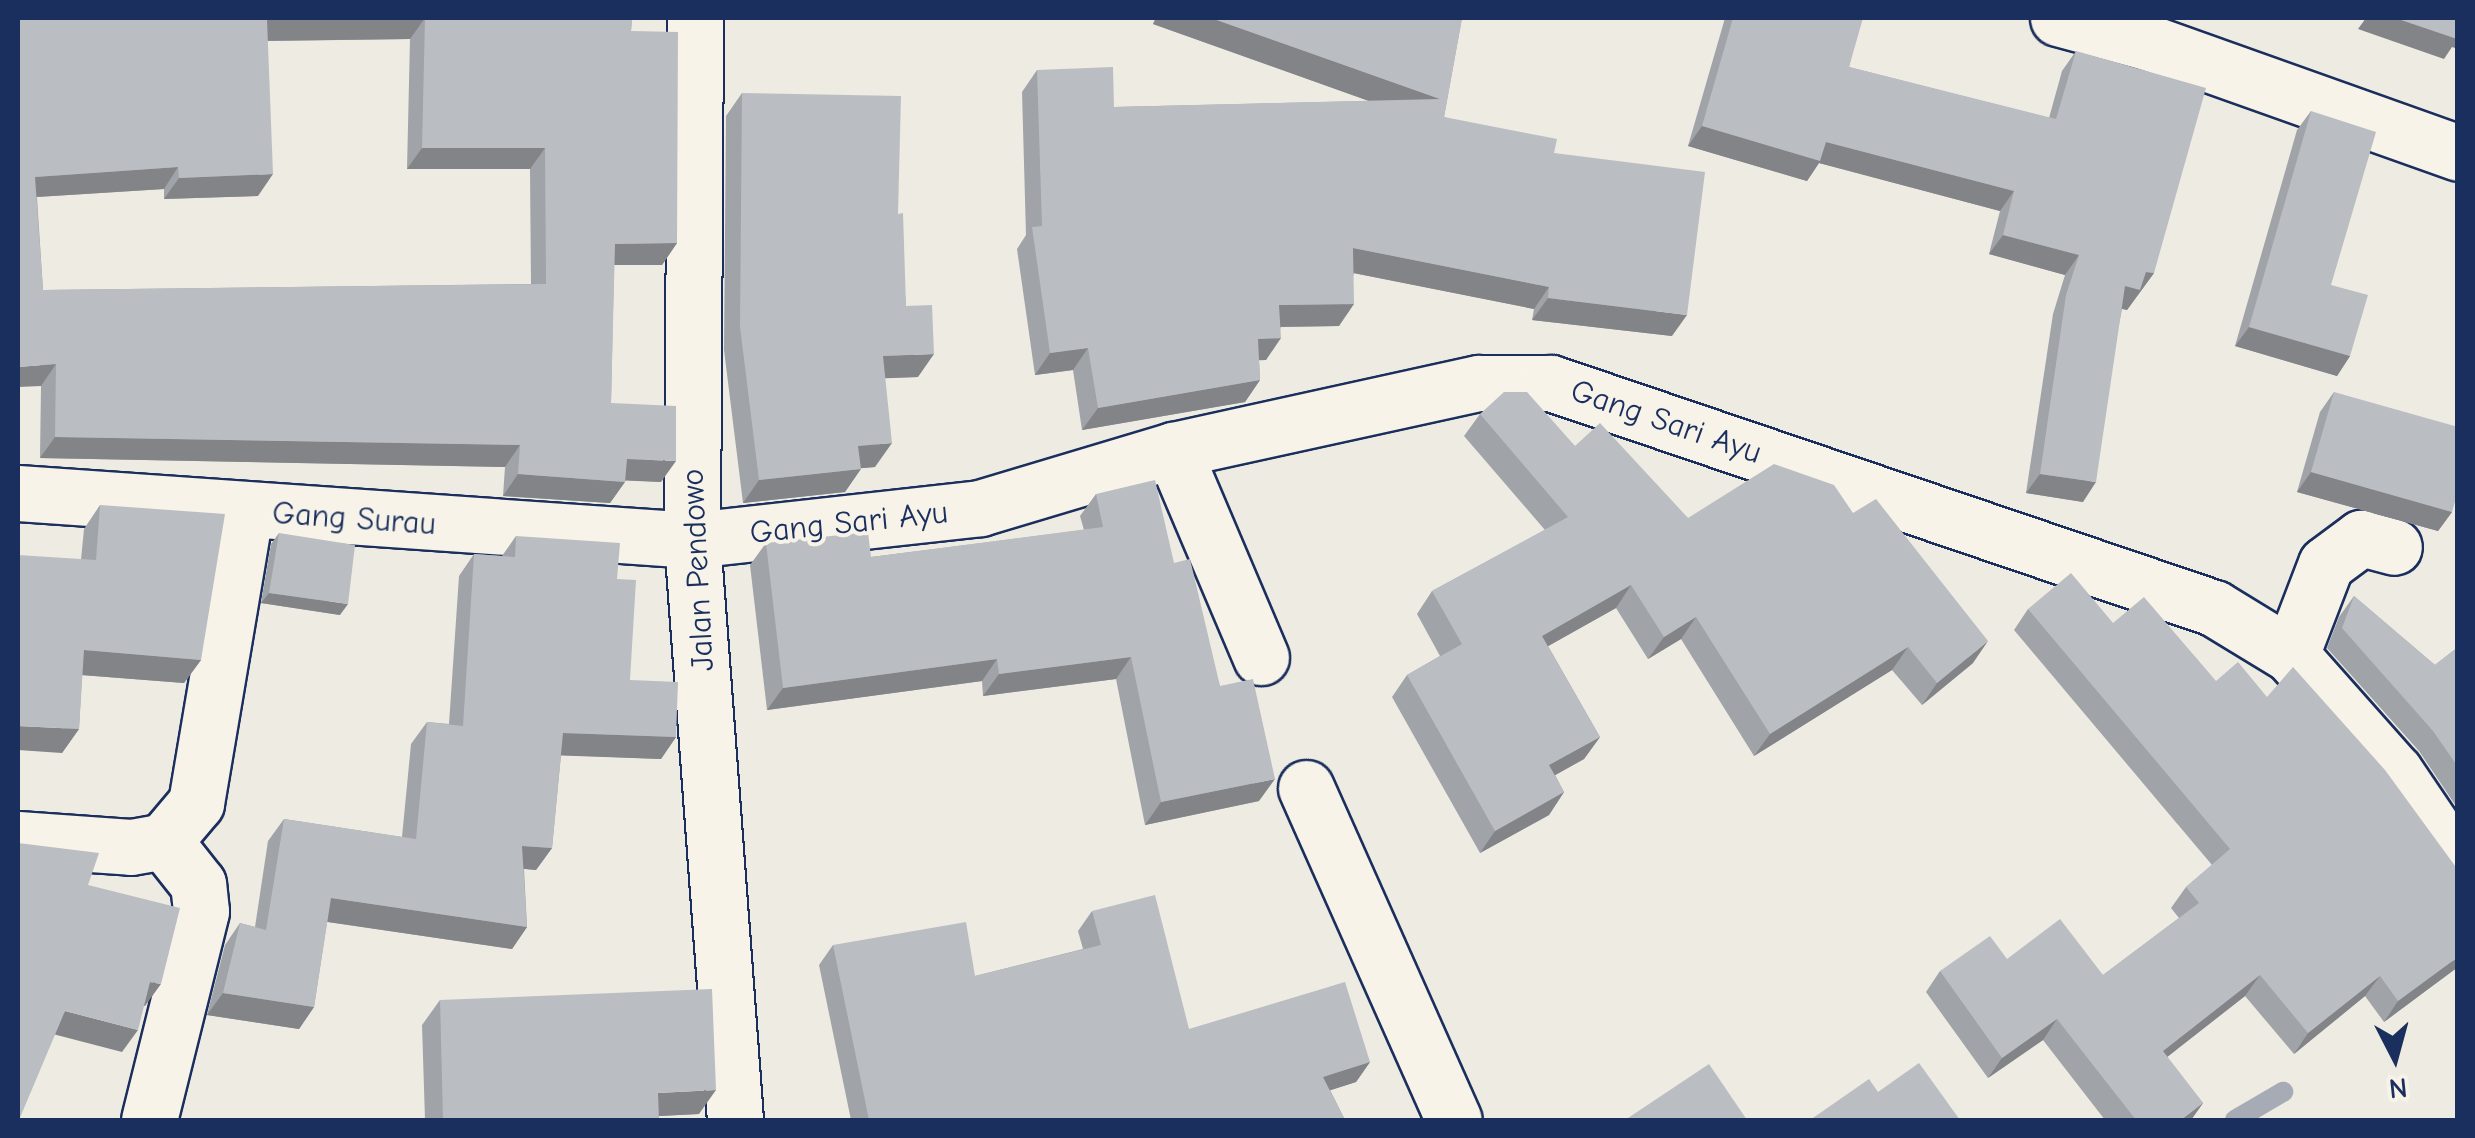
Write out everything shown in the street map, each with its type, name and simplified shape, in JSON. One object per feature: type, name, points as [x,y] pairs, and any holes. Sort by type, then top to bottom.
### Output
[{"type":"street","name":"Jalan Pendowo","points":[[695,18],[692,540],[735,1120]]},
{"type":"street","points":[[2058,18],[2148,42],[2458,153]]},
{"type":"street","name":"Gang Sari Ayu","points":[[692,540],[980,508],[1174,450],[1479,382],[1551,382],[2214,608],[2291,654],[2395,772],[2458,864]]},
{"type":"street","points":[[1174,450],[1262,657]]},
{"type":"street","name":"Gang Surau","points":[[18,493],[245,512],[692,540]]},
{"type":"street","points":[[18,839],[131,847],[164,842],[196,804],[245,512]]},
{"type":"street","points":[[2291,654],[2326,564],[2362,538],[2394,546]]},
{"type":"street","points":[[1306,788],[1454,1120]]},
{"type":"street","points":[[150,1120],[201,911],[198,884],[164,842]]},
{"type":"building","points":[[18,18],[425,18],[632,18],[631,31],[678,32],[677,243],[615,244],[611,403],[676,406],[676,461],[627,459],[625,482],[518,474],[520,445],[55,437],[56,364],[18,367]],"holes":[[[425,18],[422,148],[545,148],[546,284],[43,290],[35,177],[178,167],[179,178],[273,174],[267,19]]]},
{"type":"building","points":[[1211,18],[1462,18],[1444,117],[1557,139],[1554,153],[1705,172],[1687,315],[1548,298],[1549,287],[1353,248],[1354,304],[1279,305],[1281,338],[1258,339],[1260,380],[1098,408],[1088,348],[1050,353],[1032,227],[1042,226],[1037,70],[1113,67],[1114,107],[1440,99]]},
{"type":"building","points":[[1733,18],[1863,18],[1849,67],[2056,119],[2076,51],[2206,88],[2154,273],[2146,272],[2140,290],[2125,286],[2096,482],[2040,474],[2066,295],[2079,255],[2003,235],[2014,191],[1826,142],[1820,161],[1702,126]]},
{"type":"building","points":[[2395,18],[2458,18],[2458,39],[2457,39]]},
{"type":"building","points":[[742,93],[901,96],[898,214],[903,213],[906,306],[932,305],[934,354],[883,356],[892,443],[858,446],[861,469],[759,480],[740,327]]},
{"type":"building","points":[[2311,111],[2376,132],[2331,285],[2368,295],[2350,356],[2249,327]]},
{"type":"building","points":[[1504,392],[1527,392],[1575,446],[1600,423],[1688,518],[1774,464],[1834,485],[1853,513],[1876,499],[1988,641],[1937,683],[1908,647],[1770,734],[1696,617],[1664,637],[1631,585],[1542,636],[1600,737],[1549,765],[1564,792],[1495,831],[1407,675],[1462,644],[1432,591],[1568,517],[1480,414]]},
{"type":"building","points":[[2334,392],[2458,427],[2458,491],[2452,512],[2311,472]]},
{"type":"building","points":[[1155,480],[1174,563],[1190,559],[1220,686],[1253,679],[1275,779],[1161,802],[1131,657],[999,674],[997,659],[783,688],[766,543],[868,532],[871,557],[1103,527],[1096,494]]},
{"type":"building","points":[[100,505],[225,514],[201,660],[84,650],[79,729],[18,726],[18,555],[96,560]]},
{"type":"building","points":[[279,533],[355,545],[348,604],[269,593]]},
{"type":"building","points":[[516,536],[620,543],[617,579],[636,580],[630,680],[678,682],[676,737],[563,733],[552,848],[522,846],[527,927],[331,898],[314,1007],[223,993],[240,923],[266,930],[284,819],[416,839],[427,722],[463,726],[474,554],[515,557]]},
{"type":"building","points":[[2071,573],[2113,623],[2144,597],[2216,681],[2238,662],[2267,697],[2293,667],[2385,770],[2458,870],[2458,957],[2398,1001],[2380,976],[2308,1033],[2260,975],[2163,1051],[2203,1103],[2181,1120],[2136,1120],[2057,1019],[2002,1058],[1940,971],[1990,936],[2007,959],[2060,919],[2103,975],[2199,903],[2186,887],[2230,849],[2028,609]]},
{"type":"building","points":[[2354,596],[2435,665],[2458,647],[2458,767],[2433,731],[2342,628]]},
{"type":"building","points":[[18,843],[99,853],[88,885],[180,908],[161,984],[150,982],[138,1030],[65,1011],[19,1120],[18,1120]]},
{"type":"building","points":[[1155,895],[1189,1029],[1345,982],[1370,1062],[1323,1077],[1345,1120],[869,1120],[833,945],[966,922],[975,976],[1101,945],[1092,911]]},
{"type":"building","points":[[712,989],[716,1090],[658,1093],[659,1120],[443,1120],[440,1000]]},
{"type":"building","points":[[1919,1063],[1960,1120],[1810,1120],[1869,1079],[1878,1092]]},
{"type":"building","points":[[1709,1064],[1747,1120],[1625,1120]]},
{"type":"waterway","points":[[2235,1120],[2283,1092]]}]
